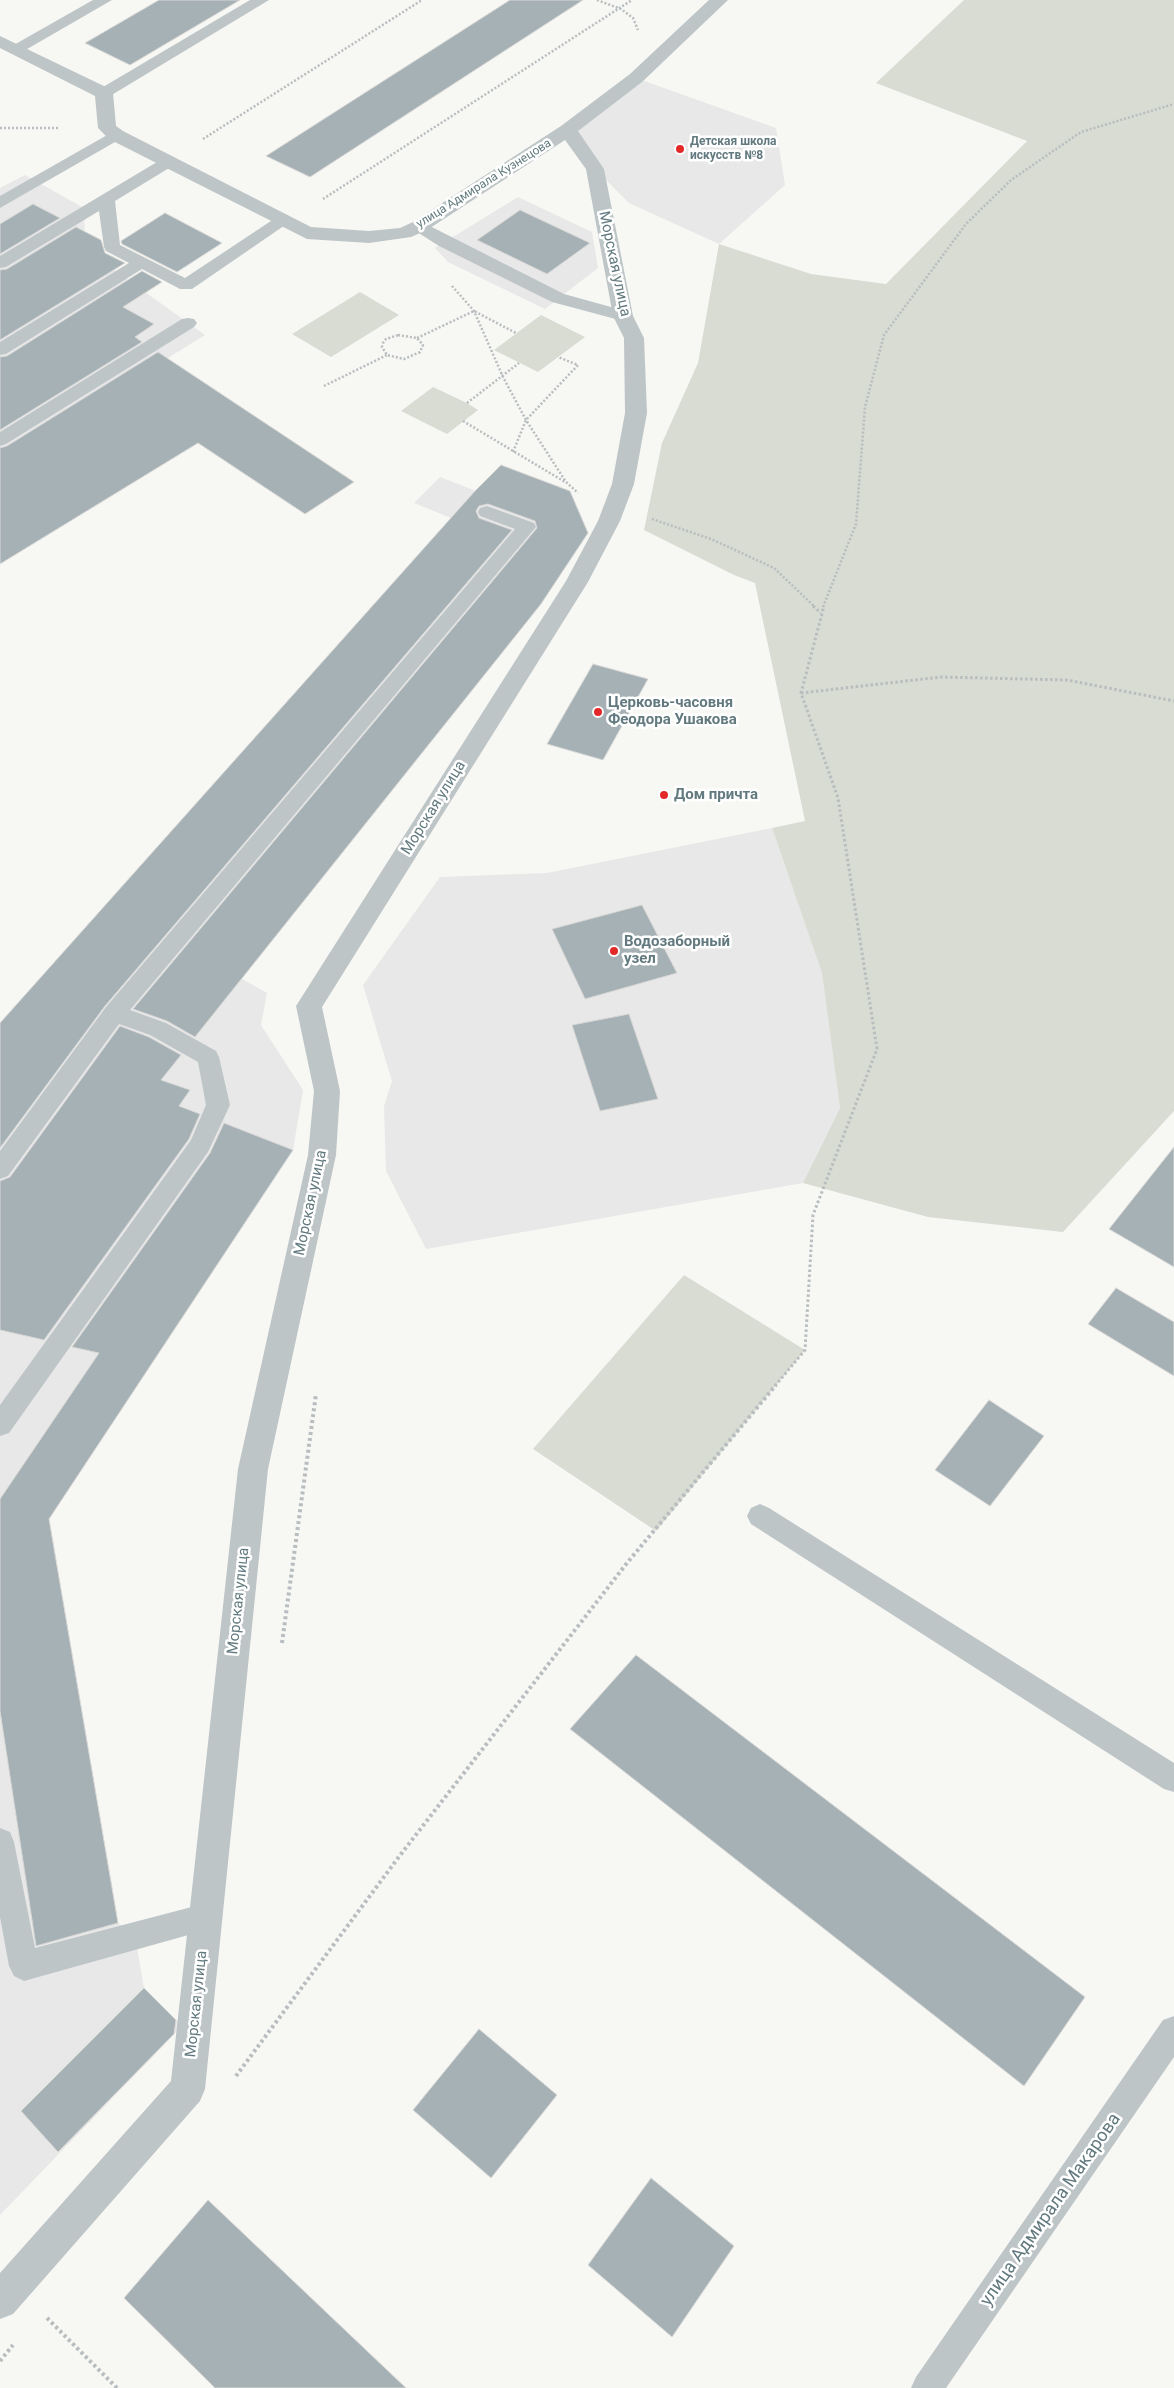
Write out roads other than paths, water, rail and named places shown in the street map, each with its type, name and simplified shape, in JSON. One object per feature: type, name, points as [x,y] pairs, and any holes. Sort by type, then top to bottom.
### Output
[{"type":"street","name":"улица Адмирала Кузнецова","points":[[116,135],[307,233],[369,237],[404,233],[420,226],[568,130],[652,63],[719,0]]},
{"type":"street","points":[[0,41],[104,93],[107,128],[116,135]]},
{"type":"street","name":"Морская улица","points":[[0,2302],[188,2089],[252,1469],[322,1155],[328,1091],[309,1006],[572,590],[609,521],[623,484],[636,413],[634,338],[622,316],[595,169],[568,130]]},
{"type":"lane","points":[[17,49],[104,0]]},
{"type":"lane","points":[[104,93],[260,0]]},
{"type":"lane","points":[[0,204],[116,135]]},
{"type":"lane","points":[[0,263],[168,162]]},
{"type":"lane","points":[[106,199],[112,247],[186,285],[283,221]]},
{"type":"lane","points":[[420,226],[446,242],[558,298],[622,316]]},
{"type":"lane","points":[[0,350],[142,262]]},
{"type":"lane","points":[[0,440],[188,322]]},
{"type":"lane","points":[[0,1169],[114,1013],[527,527],[487,512]]},
{"type":"lane","points":[[0,1425],[200,1145],[218,1105],[208,1057],[158,1029],[114,1013]]},
{"type":"lane","points":[[760,1516],[1174,1779]]},
{"type":"lane","points":[[0,1842],[24,1966],[206,1917]]},
{"type":"lane","name":"улица Адмирала Макарова","points":[[927,2388],[1174,2031]]},
{"type":"place","name":"Детская школа искусств №8","points":[[680,149]]},
{"type":"place","name":"Церковь-часовня Феодора Ушакова","points":[[598,712]]},
{"type":"place","name":"Дом причта","points":[[664,795]]},
{"type":"place","name":"Водозаборный узел","points":[[614,951]]}]
